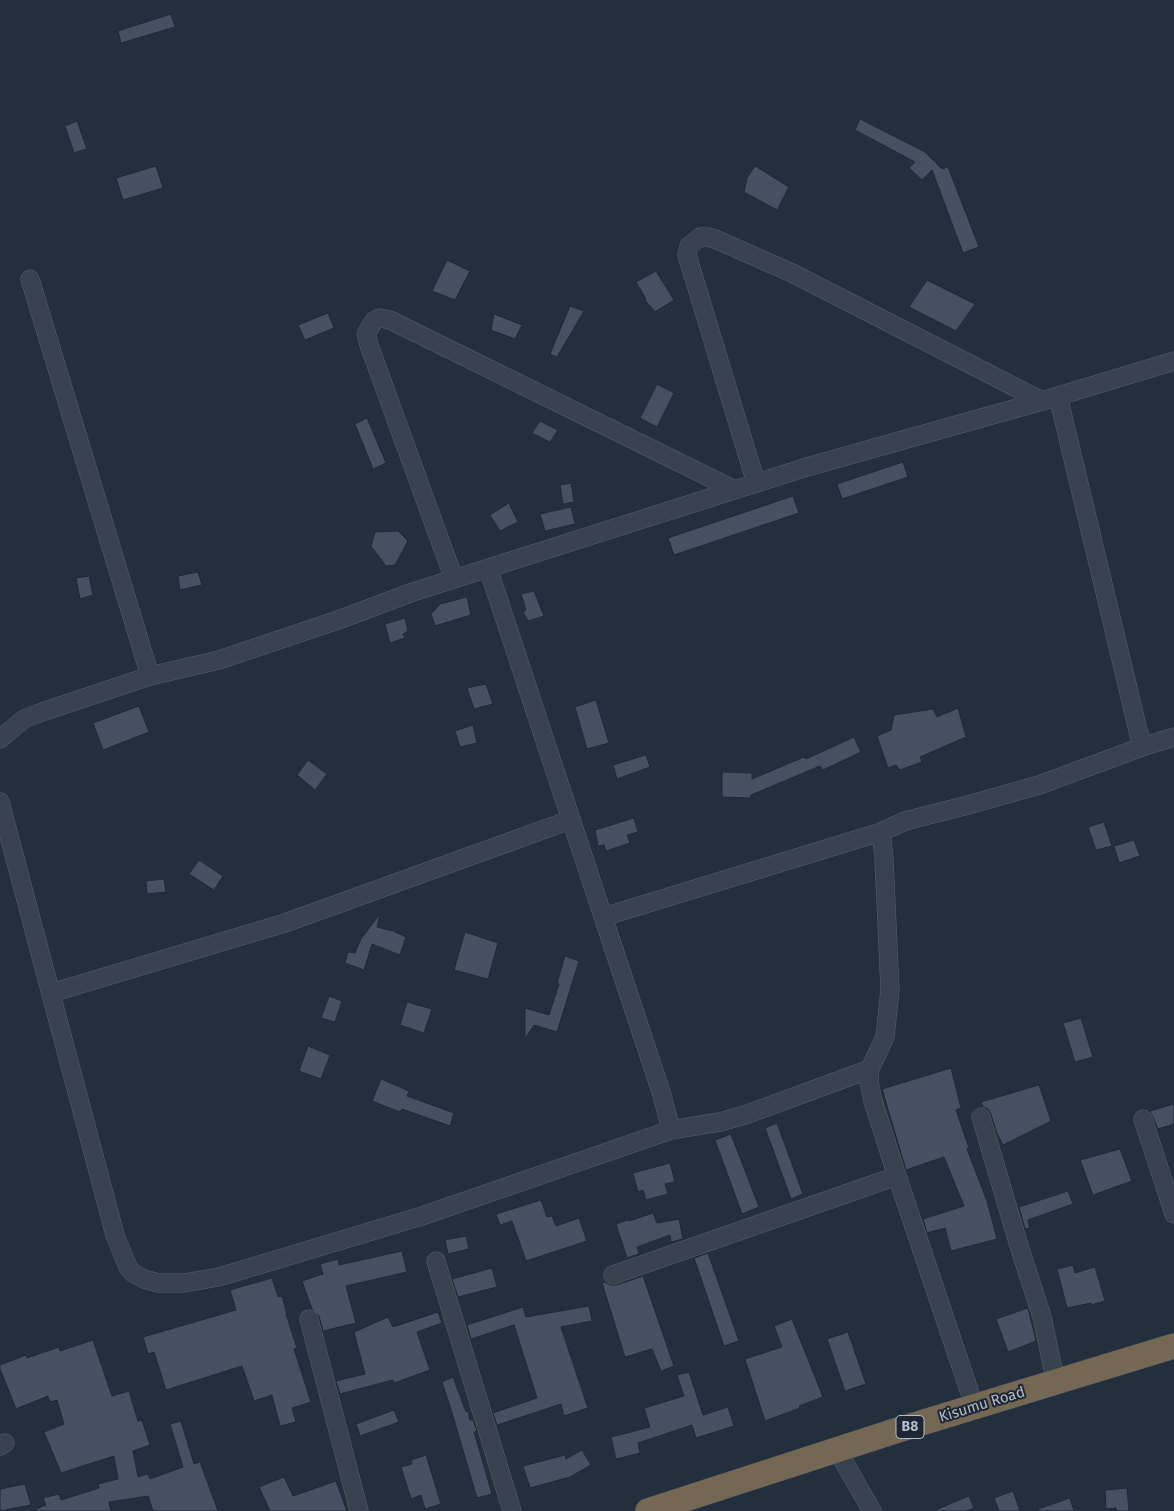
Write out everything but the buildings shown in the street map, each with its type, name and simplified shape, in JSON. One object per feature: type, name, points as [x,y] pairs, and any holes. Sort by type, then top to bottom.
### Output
[{"type":"highway","name":"Kisumu Road","points":[[648,1511],[837,1450],[1174,1346]]},
{"type":"street","points":[[756,483],[686,254],[688,246],[700,237],[715,239],[792,272],[1050,398],[1142,747]]},
{"type":"street","points":[[30,279],[150,676]]},
{"type":"street","points":[[454,579],[369,345],[366,334],[374,321],[380,318],[390,320],[735,490]]},
{"type":"street","points":[[0,739],[24,719],[150,676],[219,660],[341,619],[413,592],[807,467],[1174,361]]},
{"type":"street","points":[[488,568],[662,1095],[671,1130]]},
{"type":"street","points":[[603,917],[881,832],[905,821],[1038,785],[1142,747],[1174,738]]},
{"type":"street","points":[[0,802],[115,1234],[124,1259],[133,1273],[144,1279],[158,1283],[184,1283],[219,1277],[422,1216],[671,1130],[720,1122],[744,1115],[870,1069]]},
{"type":"street","points":[[51,993],[285,923],[570,820]]},
{"type":"street","points":[[881,832],[884,858],[890,990],[885,1037],[870,1069],[869,1082],[873,1102],[897,1176],[975,1408]]},
{"type":"street","points":[[981,1117],[1042,1317],[1056,1383]]},
{"type":"street","points":[[1143,1119],[1174,1214]]},
{"type":"street","points":[[613,1275],[897,1176]]},
{"type":"street","points":[[436,1261],[512,1511]]},
{"type":"street","points":[[308,1319],[359,1511]]},
{"type":"street","points":[[837,1450],[872,1511]]}]
